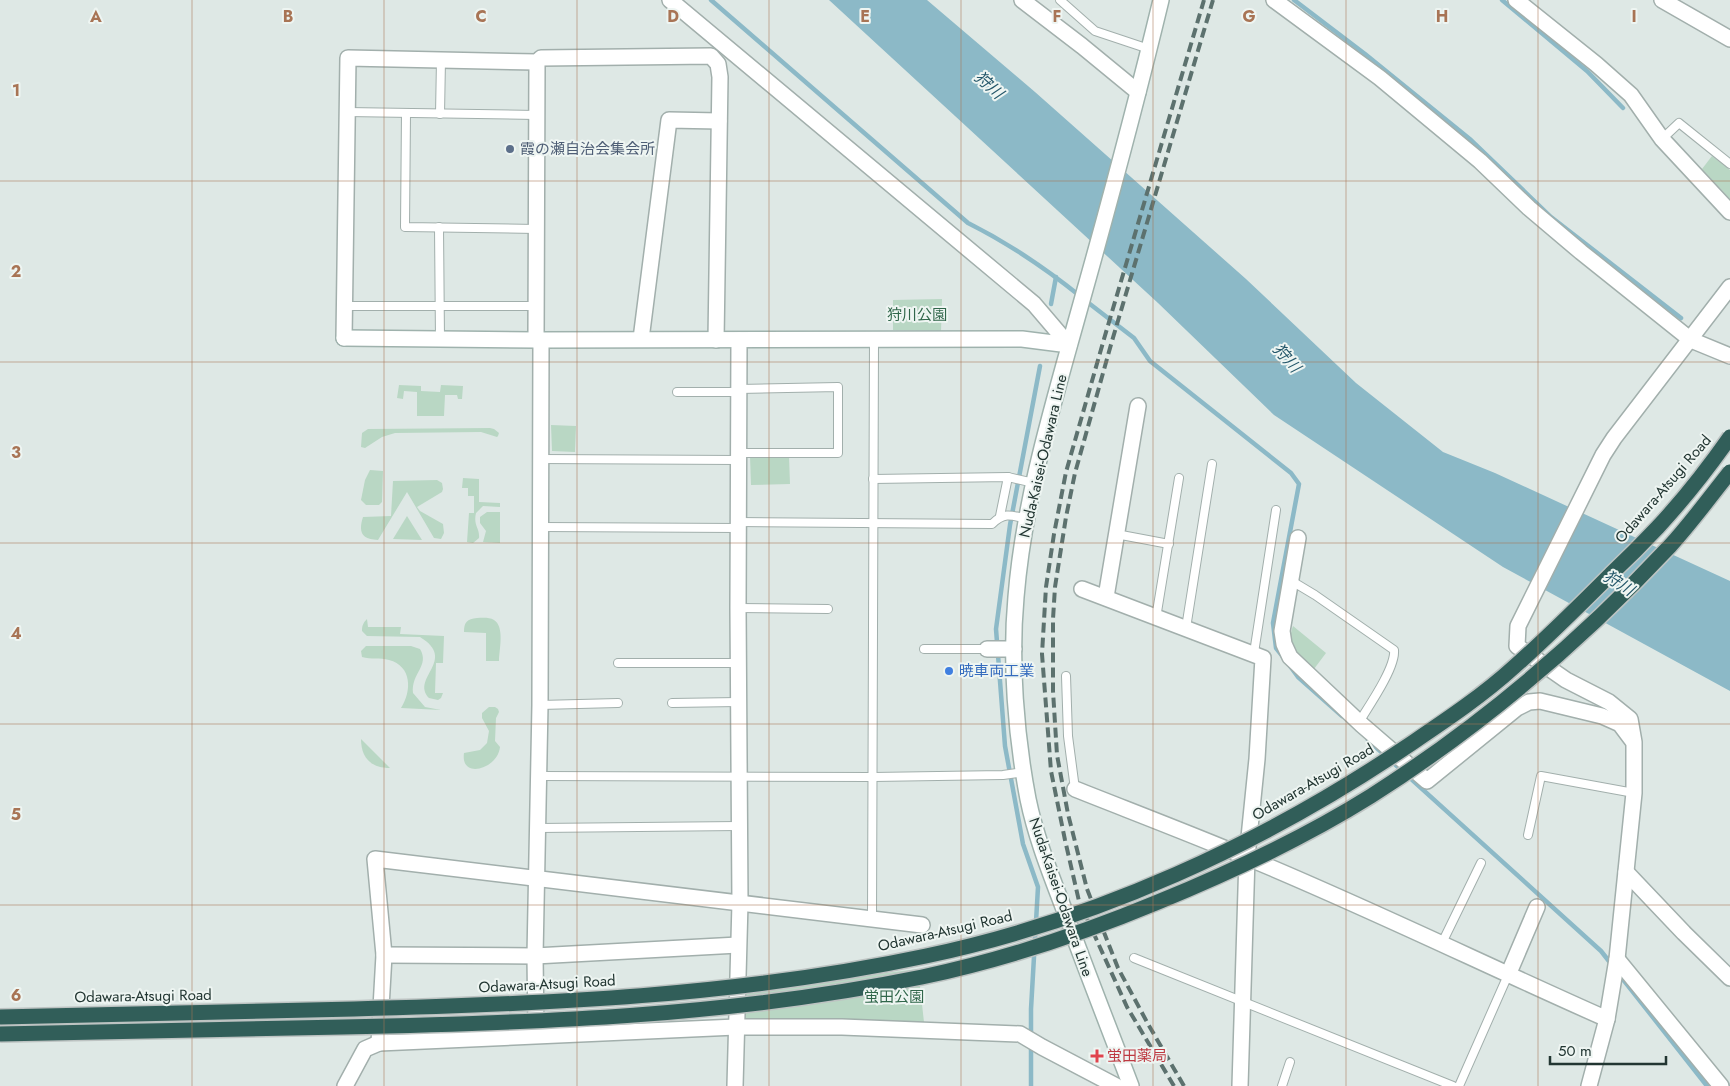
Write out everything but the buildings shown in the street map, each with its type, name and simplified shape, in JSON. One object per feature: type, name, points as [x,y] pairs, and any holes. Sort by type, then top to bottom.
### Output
[{"type":"highway","name":"Odawara-Atsugi Road","points":[[0,1017],[452,1006],[613,998],[726,988],[838,972],[929,956],[1025,930],[1106,903],[1203,863],[1278,824],[1356,781],[1444,721],[1511,670],[1583,603],[1658,527],[1730,437]]},
{"type":"highway","points":[[0,1034],[453,1025],[632,1016],[726,1008],[833,993],[924,976],[1024,951],[1118,918],[1202,884],[1286,844],[1368,797],[1458,737],[1527,682],[1600,618],[1673,543],[1730,472]]},
{"type":"street","points":[[670,0],[1034,304],[1070,346]]},
{"type":"street","points":[[1022,0],[1082,46],[1136,99]]},
{"type":"street","name":"Nuda-Kaisei-Odawara Line","points":[[1131,1086],[1047,865],[1020,773],[1017,713],[1010,649],[1023,518],[1030,482],[1070,346],[1161,0]]},
{"type":"street","points":[[1274,0],[1380,78],[1480,162],[1529,208],[1581,252],[1691,340],[1730,356]]},
{"type":"street","points":[[1516,0],[1596,64],[1631,95],[1662,139],[1730,212]]},
{"type":"street","points":[[1662,0],[1730,40]]},
{"type":"street","points":[[718,64],[729,50]]},
{"type":"street","points":[[716,340],[720,77],[718,64],[711,56],[541,58],[537,62],[348,58],[344,338],[539,340],[641,339],[716,340],[874,340],[1022,339],[1070,346]]},
{"type":"street","points":[[536,1036],[535,956],[539,828],[541,527],[539,340],[536,306],[537,62]]},
{"type":"street","points":[[641,339],[669,120],[719,121]]},
{"type":"street","points":[[1589,1086],[1607,1019],[1617,959],[1634,793],[1634,742],[1630,719],[1609,702],[1566,680],[1517,646],[1518,626],[1603,455],[1730,287]]},
{"type":"street","points":[[736,1086],[740,903],[738,457],[740,340]]},
{"type":"street","points":[[1106,597],[1138,406]]},
{"type":"street","points":[[1298,538],[1282,631],[1284,644],[1290,657],[1359,722],[1427,781],[1517,708],[1529,702],[1540,701],[1602,716],[1620,724],[1634,742]]},
{"type":"street","points":[[1082,589],[1263,658],[1257,759],[1247,858],[1240,1086]]},
{"type":"street","points":[[988,649],[1010,649]]},
{"type":"street","points":[[1075,790],[1247,858],[1442,943],[1607,1019]]},
{"type":"street","points":[[379,1043],[384,956],[375,859],[922,924]]},
{"type":"street","points":[[1626,872],[1730,978]]},
{"type":"street","points":[[1508,975],[1537,907]]},
{"type":"street","points":[[384,956],[535,956],[738,944]]},
{"type":"street","points":[[1617,959],[1721,1086]]},
{"type":"street","points":[[345,1086],[365,1049],[379,1043],[736,1027],[842,1027],[1020,1034],[1116,1086]]},
{"type":"lane","points":[[1060,0],[1095,31],[1149,49]]},
{"type":"lane","points":[[440,114],[441,60]]},
{"type":"lane","points":[[347,112],[536,115]]},
{"type":"lane","points":[[406,113],[405,226],[536,229]]},
{"type":"lane","points":[[1662,139],[1679,123],[1730,164]]},
{"type":"lane","points":[[439,227],[440,339]]},
{"type":"lane","points":[[345,306],[536,306]]},
{"type":"lane","points":[[872,919],[874,340]]},
{"type":"lane","points":[[540,460],[738,457],[838,453],[838,387],[677,392]]},
{"type":"lane","points":[[1186,628],[1212,464]]},
{"type":"lane","points":[[873,480],[1008,477],[1030,482]]},
{"type":"lane","points":[[541,527],[872,523],[992,524],[1002,516],[1008,477]]},
{"type":"lane","points":[[1156,618],[1180,478]]},
{"type":"lane","points":[[1254,653],[1276,510]]},
{"type":"lane","points":[[1002,516],[1023,518]]},
{"type":"lane","points":[[1116,534],[1169,544]]},
{"type":"lane","points":[[1290,580],[1315,595],[1394,650],[1391,666],[1359,722]]},
{"type":"lane","points":[[738,608],[828,609]]},
{"type":"lane","points":[[924,649],[988,649]]},
{"type":"lane","points":[[618,663],[738,664]]},
{"type":"lane","points":[[1066,676],[1068,736],[1075,790]]},
{"type":"lane","points":[[672,703],[738,702]]},
{"type":"lane","points":[[540,704],[618,704]]},
{"type":"lane","points":[[539,776],[873,776],[1003,775],[1020,773]]},
{"type":"lane","points":[[1528,835],[1541,776],[1634,793]]},
{"type":"lane","points":[[539,828],[739,826]]},
{"type":"lane","points":[[1442,943],[1482,863]]},
{"type":"lane","points":[[1134,958],[1453,1086]]},
{"type":"lane","points":[[1460,1086],[1508,975]]},
{"type":"lane","points":[[1282,1086],[1290,1062]]},
{"type":"green space","points":[[1712,156],[1730,170],[1730,199],[1702,169]]},
{"type":"green space","name":"狩川公園","points":[[942,299],[941,331],[893,330],[893,300]]},
{"type":"green space","points":[[399,385],[421,386],[421,391],[440,392],[441,385],[463,386],[462,399],[458,399],[457,395],[445,395],[444,416],[417,416],[417,392],[404,391],[403,399],[397,398]]},
{"type":"green space","points":[[551,425],[576,426],[575,452],[552,451]]},
{"type":"green space","points":[[490,428],[499,433],[497,437],[481,432],[395,433],[382,437],[365,448],[361,447],[362,433],[368,429]]},
{"type":"green space","points":[[750,456],[789,456],[790,484],[751,485]]},
{"type":"green space","points":[[370,470],[383,471],[382,502],[379,505],[366,505],[361,500],[365,480]]},
{"type":"green space","points":[[463,478],[479,479],[479,502],[500,503],[500,507],[483,506],[476,513],[475,521],[479,538],[473,543],[467,542],[469,513],[474,513],[474,496],[468,496],[468,488],[462,488]]},
{"type":"green space","points":[[437,480],[442,483],[442,492],[417,507],[420,511],[443,524],[444,533],[441,539],[434,538],[407,492],[378,540],[365,537],[361,531],[363,517],[391,516],[393,481]]},
{"type":"green space","points":[[487,512],[500,512],[500,543],[483,542],[486,531],[480,523],[480,517]]},
{"type":"green space","points":[[407,516],[422,540],[393,539]]},
{"type":"green space","points":[[477,618],[490,618],[497,623],[500,633],[499,661],[486,661],[486,633],[464,632],[467,622]]},
{"type":"green space","points":[[367,619],[368,627],[401,627],[400,634],[444,636],[443,663],[436,663],[435,693],[443,693],[441,698],[438,700],[429,698],[425,691],[425,683],[435,661],[435,653],[431,645],[420,637],[367,636],[362,631]]},
{"type":"green space","points":[[1293,626],[1326,653],[1314,669],[1299,655],[1292,645],[1291,633]]},
{"type":"green space","points":[[366,646],[411,646],[420,649],[423,660],[413,686],[413,693],[425,707],[441,710],[401,708],[405,701],[408,687],[406,673],[397,663],[389,660],[362,657],[361,651]]},
{"type":"green space","points":[[489,707],[495,707],[499,712],[496,718],[495,741],[500,747],[498,755],[487,766],[473,769],[468,767],[464,761],[464,753],[480,750],[487,743],[489,731],[482,718],[482,713]]},
{"type":"green space","points":[[361,739],[390,768],[383,768],[368,761],[361,746]]},
{"type":"green space","name":"蛍田公園","points":[[918,969],[924,1022],[743,1019],[743,991]]},
{"type":"water","name":"狩川","points":[[829,0],[927,0],[1035,92],[1246,279],[1356,383],[1443,452],[1495,473],[1730,581],[1730,691],[1503,567],[1274,415],[1158,303]]},
{"type":"waterway","points":[[711,0],[968,223],[1026,256],[1080,296]]},
{"type":"waterway","points":[[1294,0],[1365,54],[1471,140],[1551,217],[1681,318]]},
{"type":"waterway","points":[[1502,0],[1587,71],[1623,108]]},
{"type":"waterway","points":[[1051,304],[1056,277]]},
{"type":"waterway","points":[[1086,301],[1134,338],[1150,361],[1291,473],[1299,484],[1273,623],[1276,648],[1284,658]]},
{"type":"waterway","points":[[1031,1037],[1038,887],[1023,844],[1005,746],[996,629],[1010,525],[1040,366]]},
{"type":"waterway","points":[[1290,666],[1298,677],[1342,716]]},
{"type":"waterway","points":[[1368,740],[1601,951],[1612,965]]},
{"type":"waterway","points":[[1618,973],[1707,1086]]},
{"type":"waterway","points":[[1031,1045],[1031,1086]]},
{"type":"railway","points":[[1174,1086],[1127,1007],[1079,901],[1051,771],[1042,654],[1046,587],[1066,472],[1204,0]]},
{"type":"railway","points":[[1184,1086],[1118,968],[1087,889],[1068,814],[1057,755],[1053,691],[1053,619],[1055,587],[1075,473],[1213,0]]},
{"type":"place","name":"霞の瀬自治会集会所","points":[[510,149]]},
{"type":"place","name":"暁車両工業","points":[[949,671]]},
{"type":"place","name":"蛍田薬局","points":[[1097,1056]]}]
